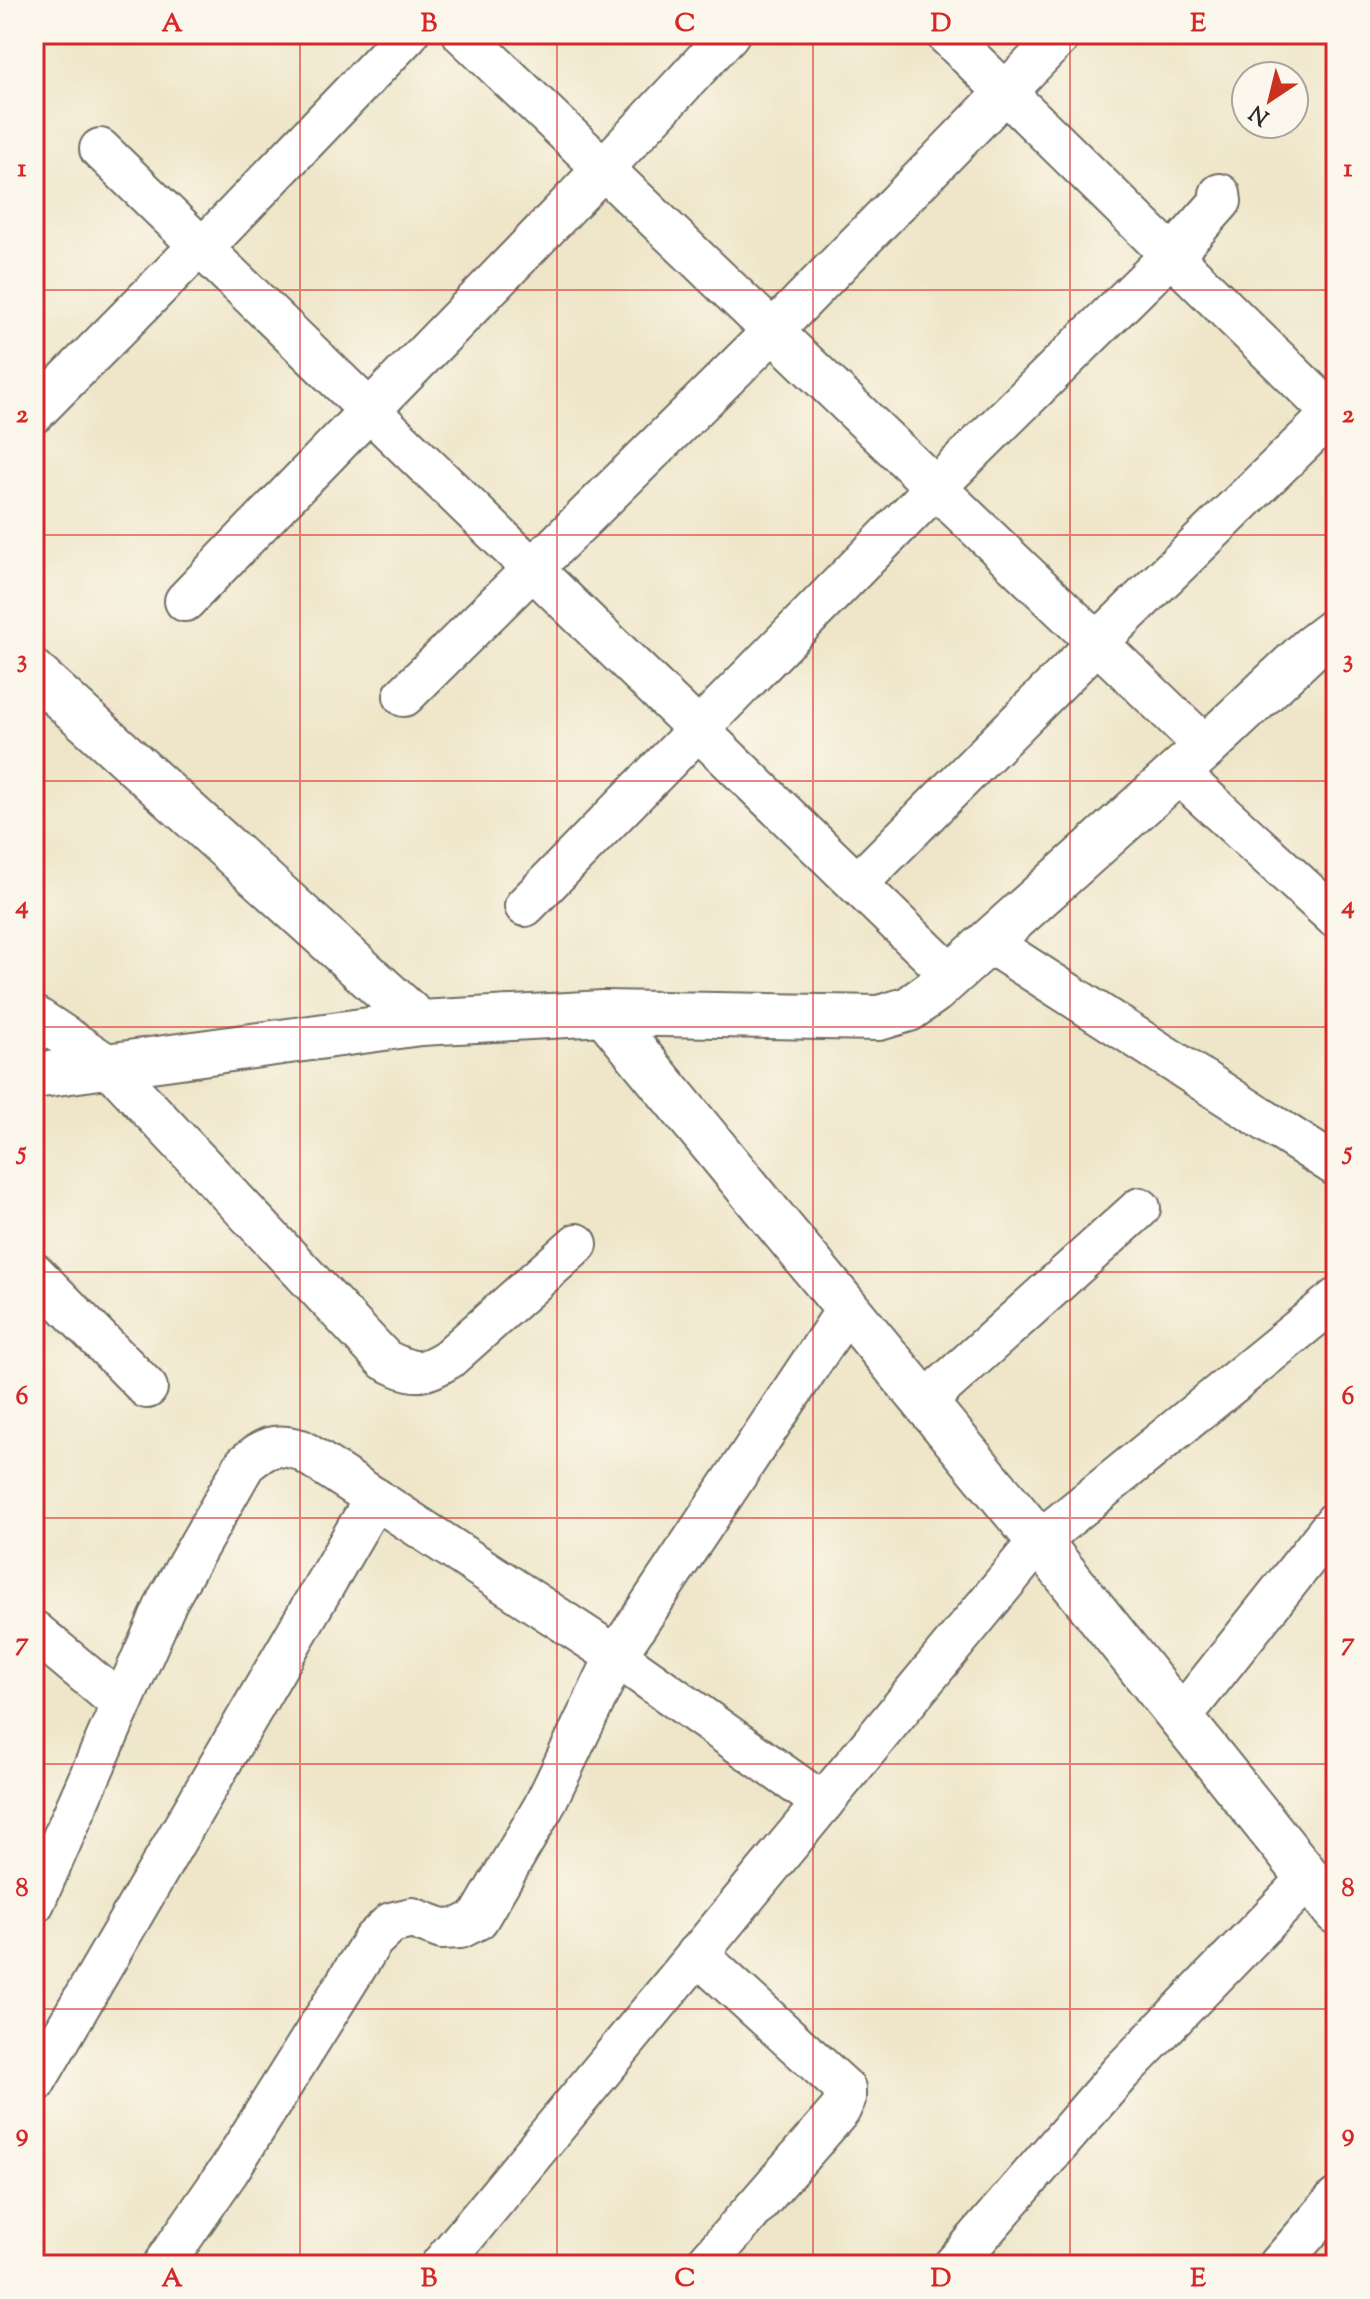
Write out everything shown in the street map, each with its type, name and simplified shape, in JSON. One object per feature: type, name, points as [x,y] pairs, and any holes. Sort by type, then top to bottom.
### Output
[{"type":"street","points":[[34,413],[193,252],[200,247],[202,249],[408,34]]},
{"type":"street","points":[[463,34],[1097,643],[1192,759],[1336,918]]},
{"type":"street","points":[[185,601],[368,409],[605,169],[729,34]]},
{"type":"street","points":[[857,884],[1097,643],[1335,414],[946,34]]},
{"type":"street","points":[[404,696],[773,331],[1062,34]]},
{"type":"street","points":[[100,149],[951,975]]},
{"type":"street","points":[[525,906],[936,487],[1172,256],[1221,201],[1220,194]]},
{"type":"street","points":[[34,1076],[420,1023],[604,1013],[879,1018],[909,1009],[951,975],[1311,648],[1336,629]]},
{"type":"street","points":[[34,673],[420,1023]]},
{"type":"street","points":[[988,942],[1336,1166]]},
{"type":"street","points":[[604,1013],[1327,1894],[1121,2072],[954,2265]]},
{"type":"street","points":[[34,1016],[108,1065],[385,1360],[409,1372],[427,1372],[448,1359],[577,1244]]},
{"type":"street","points":[[925,1402],[1140,1208]]},
{"type":"street","points":[[34,1273],[147,1388]]},
{"type":"street","points":[[441,2265],[1039,1541],[1336,1299]]},
{"type":"street","points":[[163,2265],[229,2170],[373,1940],[391,1923],[412,1918],[442,1929],[460,1928],[478,1919],[544,1806],[616,1656],[847,1309]]},
{"type":"street","points":[[34,1903],[168,1599],[245,1464],[263,1449],[281,1444],[301,1450],[616,1656],[823,1803]]},
{"type":"street","points":[[34,2084],[375,1498]]},
{"type":"street","points":[[1181,1717],[1336,1521]]},
{"type":"street","points":[[34,1631],[121,1704]]},
{"type":"street","points":[[697,1954],[845,2089],[840,2110],[705,2265]]},
{"type":"street","points":[[1279,2265],[1336,2199]]}]
